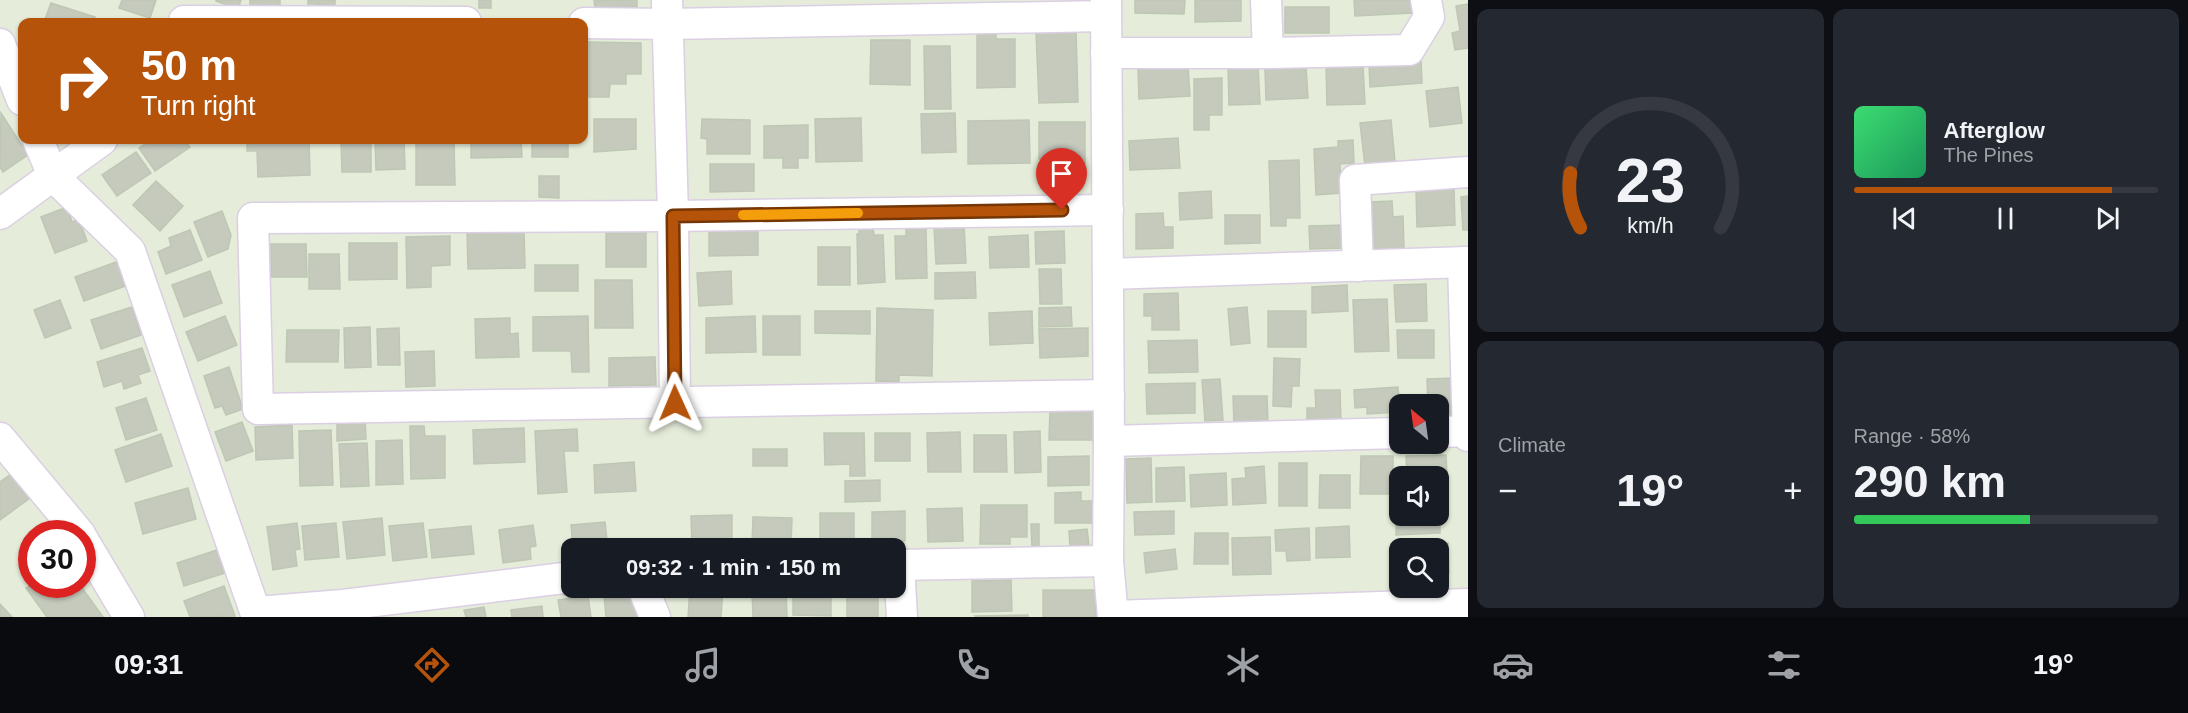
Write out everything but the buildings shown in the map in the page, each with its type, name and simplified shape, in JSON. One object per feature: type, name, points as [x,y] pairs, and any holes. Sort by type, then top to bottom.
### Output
[{"type":"street","points":[[1266,0],[1268,53]]},
{"type":"street","points":[[1107,53],[1409,50],[1429,17],[1426,0]]},
{"type":"street","points":[[588,22],[667,12],[1106,8],[1108,561],[1113,616],[1468,604]]},
{"type":"street","points":[[667,12],[673,216],[675,403]]},
{"type":"street","points":[[186,14],[326,18]]},
{"type":"street","points":[[0,44],[18,90]]},
{"type":"street","points":[[40,144],[53,176],[130,251],[257,615],[561,578]]},
{"type":"street","points":[[0,214],[97,144]]},
{"type":"street","points":[[1358,266],[1355,180],[1468,172]]},
{"type":"street","points":[[1108,210],[673,216],[253,218],[258,409],[1109,395]]},
{"type":"street","points":[[1108,274],[1466,262],[1468,436]]},
{"type":"street","points":[[1449,432],[1468,431]]},
{"type":"street","points":[[1109,441],[1389,433]]},
{"type":"street","points":[[0,438],[68,520]]},
{"type":"street","points":[[906,565],[1108,561]]},
{"type":"street","points":[[96,562],[129,617]]},
{"type":"street","points":[[647,598],[655,617]]},
{"type":"street","points":[[900,598],[902,617]]},
{"type":"slow traffic","points":[[743,215],[858,213]]},
{"type":"route","points":[[675,403],[673,216],[1062,210]]}]
